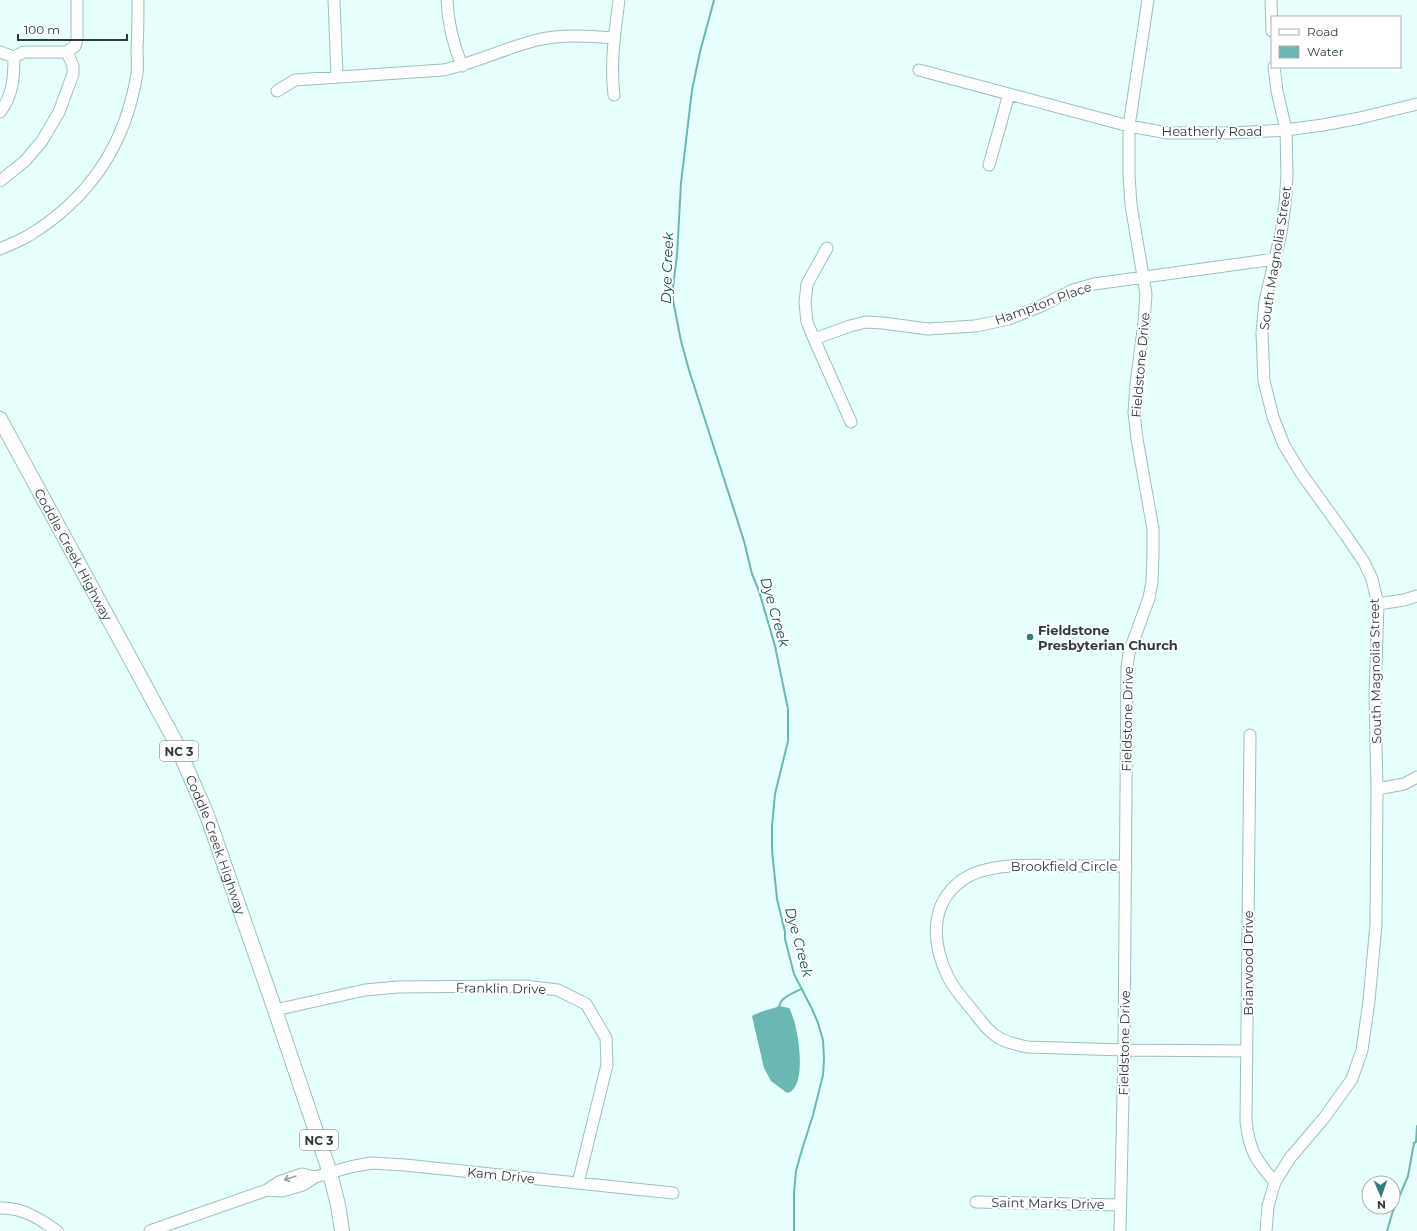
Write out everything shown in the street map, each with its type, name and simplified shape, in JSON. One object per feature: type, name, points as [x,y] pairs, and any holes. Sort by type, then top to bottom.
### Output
[{"type":"main road","name":"Coddle Creek Highway","points":[[0,419],[174,739],[207,815],[330,1173],[338,1205],[342,1231]]},
{"type":"street","points":[[0,52],[14,57],[24,52],[67,52],[75,46],[77,39],[78,0]]},
{"type":"street","points":[[0,249],[26,237],[60,213],[80,195],[102,168],[115,144],[130,105],[137,71],[138,0]]},
{"type":"street","points":[[334,0],[337,76]]},
{"type":"street","points":[[447,0],[451,34],[462,66]]},
{"type":"street","points":[[614,95],[612,67],[619,0]]},
{"type":"street","name":"Fieldstone Drive","points":[[1120,1231],[1124,1050],[1127,666],[1129,653],[1149,598],[1152,582],[1153,553],[1153,529],[1137,439],[1134,412],[1146,294],[1129,190],[1129,126],[1148,0]]},
{"type":"street","points":[[1272,0],[1272,16]]},
{"type":"street","points":[[276,91],[295,80],[443,70],[462,66],[513,47],[539,40],[586,36],[614,38]]},
{"type":"street","points":[[0,181],[25,161],[42,141],[58,112],[73,74],[73,66],[67,52]]},
{"type":"street","points":[[0,112],[10,96],[14,82],[14,57]]},
{"type":"street","name":"South Magnolia Street","points":[[1266,1231],[1268,1206],[1276,1182],[1290,1158],[1328,1112],[1352,1078],[1362,1050],[1369,1000],[1376,924],[1377,789],[1375,696],[1378,604],[1372,580],[1364,562],[1301,473],[1284,445],[1273,418],[1264,381],[1262,333],[1265,301],[1275,259],[1285,205],[1287,176],[1286,130],[1277,91],[1274,68]]},
{"type":"street","name":"Heatherly Road","points":[[919,70],[1129,126],[1168,133],[1231,133],[1286,130],[1353,120],[1417,104]]},
{"type":"street","points":[[989,164],[1009,94]]},
{"type":"street","points":[[827,248],[807,284],[805,303],[807,322],[851,422]]},
{"type":"street","name":"Hampton Place","points":[[814,339],[866,322],[928,329],[975,326],[1009,318],[1041,306],[1073,290],[1094,284],[1275,259]]},
{"type":"street","points":[[1378,604],[1404,600],[1417,596]]},
{"type":"street","name":"Briarwood Drive","points":[[1250,735],[1246,1121],[1248,1139],[1254,1156],[1265,1171],[1276,1182]]},
{"type":"street","points":[[1377,789],[1404,784],[1417,777]]},
{"type":"street","name":"Brookfield Circle","points":[[1126,866],[1017,865],[979,872],[962,880],[948,893],[939,910],[936,932],[940,956],[948,978],[962,998],[988,1029],[1000,1038],[1013,1044],[1027,1047],[1124,1050],[1247,1051]]},
{"type":"street","name":"Franklin Drive","points":[[275,1010],[365,990],[398,987],[524,986],[558,990],[586,1004],[606,1038],[607,1065],[578,1183]]},
{"type":"street","name":"Kam Drive","points":[[150,1231],[268,1190],[282,1191],[303,1185],[316,1177],[350,1167],[371,1164],[405,1165],[673,1192]]},
{"type":"street","name":"Saint Marks Drive","points":[[976,1202],[1120,1205]]},
{"type":"street","points":[[0,1208],[11,1208],[26,1213],[42,1220],[57,1231]]},
{"type":"water","points":[[779,1006],[789,1008],[796,1027],[800,1054],[798,1080],[794,1089],[787,1093],[771,1081],[764,1068],[752,1016]]},
{"type":"waterway","name":"Dye Creek","points":[[714,0],[700,52],[692,90],[681,183],[673,300],[681,341],[689,370],[744,541],[752,574],[759,591],[775,646],[788,709],[788,741],[775,794],[772,826],[772,850],[777,899],[794,974],[818,1023],[823,1040],[824,1059],[823,1075],[813,1115],[796,1171],[794,1193],[794,1231]]},
{"type":"waterway","points":[[779,1008],[784,998],[801,989]]},
{"type":"waterway","points":[[1387,1231],[1393,1211],[1408,1176],[1414,1143],[1416,1142],[1417,1126]]},
{"type":"place","name":"Fieldstone Presbyterian Church","points":[[1030,637]]}]
